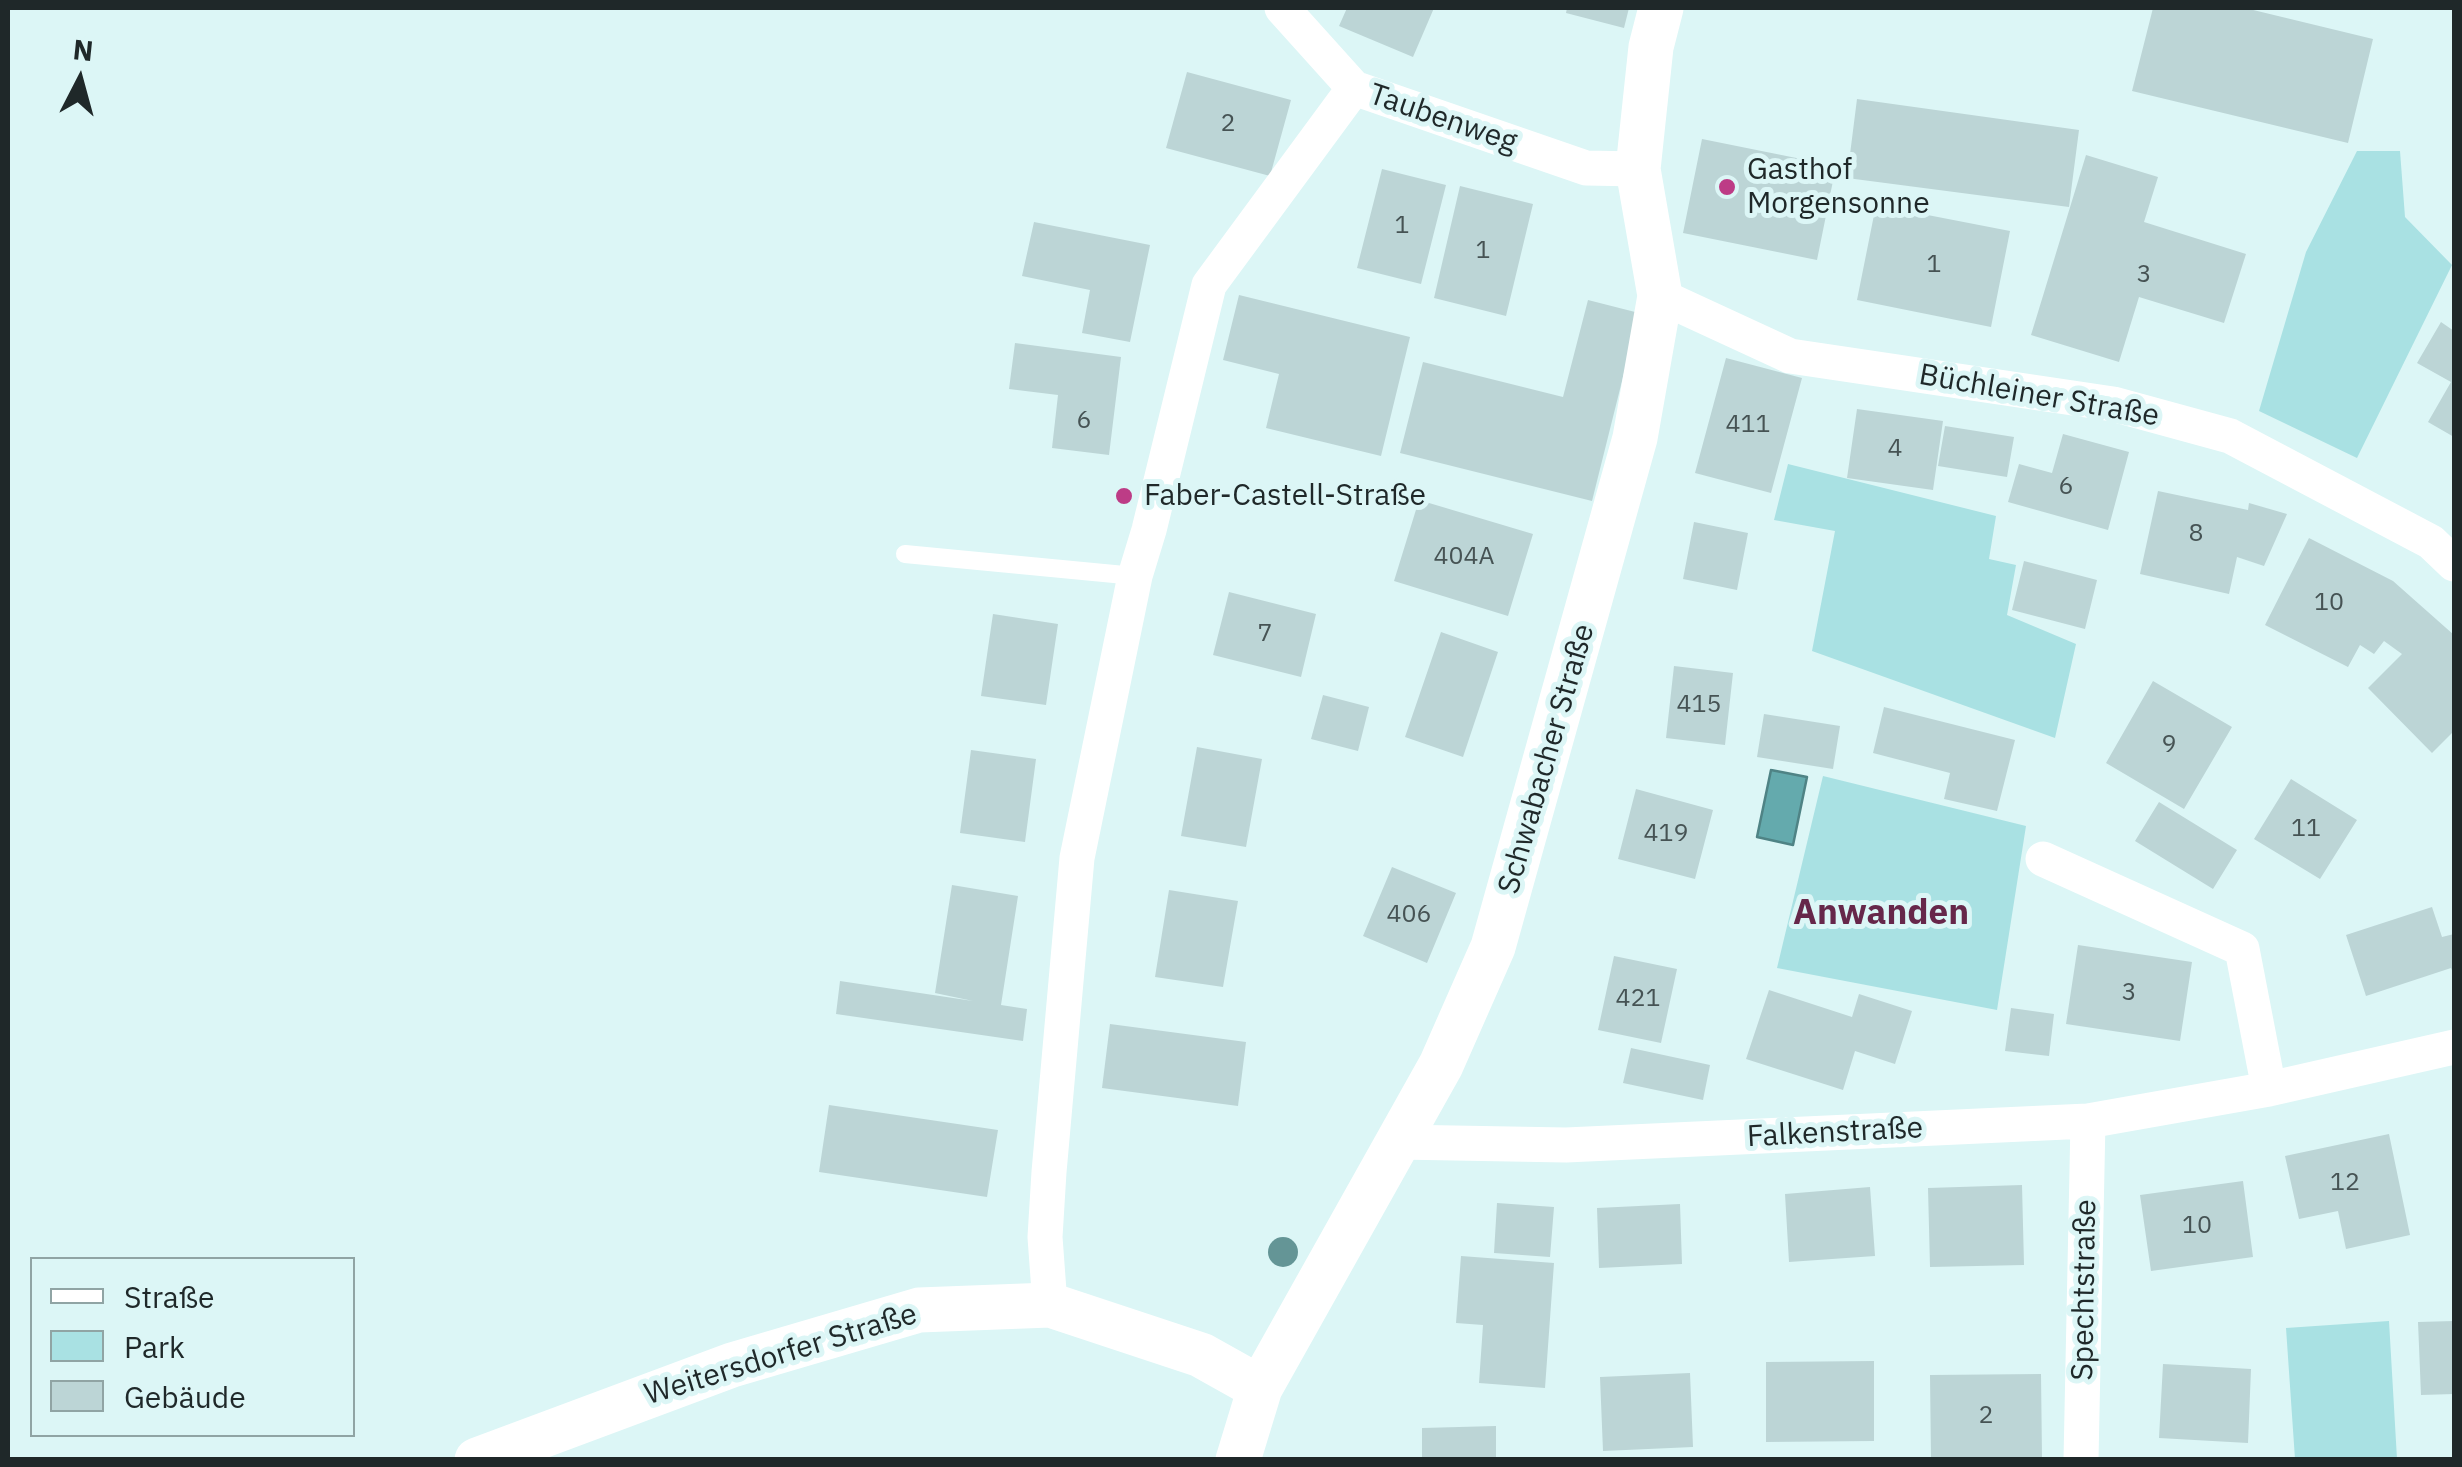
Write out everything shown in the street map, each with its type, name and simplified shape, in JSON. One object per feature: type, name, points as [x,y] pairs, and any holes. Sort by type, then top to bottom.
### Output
[{"type":"street","name":"Taubenweg","points":[[1282,8],[1354,88],[1586,168],[1638,169]]},
{"type":"street","name":"Schwabacher Straße","points":[[1238,1460],[1260,1388],[1441,1065],[1493,947],[1635,438],[1660,296],[1638,169],[1651,47],[1661,8]]},
{"type":"street","points":[[1050,1305],[1045,1237],[1077,858],[1135,576],[1150,530],[1209,285],[1354,88]]},
{"type":"street","name":"Büchleiner Straße","points":[[1660,296],[1790,356],[2113,404],[2230,436],[2431,542],[2454,564]]},
{"type":"street","points":[[2043,859],[2242,949],[2269,1089]]},
{"type":"street","name":"Falkenstraße","points":[[1398,1142],[1566,1145],[2088,1121],[2269,1089],[2454,1047]]},
{"type":"street","name":"Spechtstraße","points":[[2081,1460],[2088,1121]]},
{"type":"street","name":"Weitersdorfer Straße","points":[[477,1460],[732,1365],[919,1310],[1050,1305],[1200,1355],[1260,1388]]},
{"type":"lane","points":[[904,554],[1135,576]]},
{"type":"green space","points":[[2357,151],[2400,151],[2405,217],[2452,265],[2357,458],[2259,411],[2306,252]]},
{"type":"green space","points":[[1788,464],[1996,516],[1989,559],[2016,565],[2007,615],[2076,644],[2055,738],[1812,651],[1835,531],[1774,520]]},
{"type":"green space","points":[[1823,776],[2026,826],[1997,1010],[1777,968]]},
{"type":"green space","points":[[2389,1321],[2397,1459],[2295,1459],[2286,1328]]},
{"type":"shaded area","points":[[1771,770],[1807,777],[1793,845],[1757,837]]},
{"type":"building","points":[[1347,8],[1434,8],[1413,57],[1339,26]]},
{"type":"building","points":[[1567,8],[1629,8],[1624,28],[1566,13]]},
{"type":"building","points":[[2153,8],[2245,8],[2373,39],[2348,143],[2132,91]]},
{"type":"building","points":[[1187,72],[1291,100],[1270,176],[1166,148]]},
{"type":"building","points":[[1857,99],[2079,130],[2069,207],[1847,178]]},
{"type":"building","points":[[1702,139],[1836,166],[1817,260],[1683,233]]},
{"type":"building","points":[[2086,155],[2158,177],[2144,222],[2246,254],[2224,323],[2139,297],[2119,362],[2031,335]]},
{"type":"building","points":[[1382,169],[1446,185],[1421,284],[1357,268]]},
{"type":"building","points":[[1460,186],[1533,204],[1506,316],[1434,298]]},
{"type":"building","points":[[1876,205],[2010,231],[1991,327],[1857,300]]},
{"type":"building","points":[[1034,222],[1150,245],[1130,342],[1082,333],[1090,290],[1022,276]]},
{"type":"building","points":[[1239,295],[1410,337],[1381,456],[1266,428],[1279,374],[1223,360]]},
{"type":"building","points":[[1588,300],[1639,313],[1592,501],[1400,453],[1423,362],[1563,397]]},
{"type":"building","points":[[2441,322],[2454,331],[2454,437],[2428,422],[2451,382],[2417,363]]},
{"type":"building","points":[[1015,343],[1121,357],[1109,455],[1052,448],[1058,395],[1009,389]]},
{"type":"building","points":[[1726,358],[1802,378],[1771,493],[1695,473]]},
{"type":"building","points":[[1857,409],[1943,421],[1933,490],[1847,478]]},
{"type":"building","points":[[1945,426],[2014,437],[2007,477],[1938,466]]},
{"type":"building","points":[[2063,434],[2129,452],[2108,530],[2008,502],[2019,464],[2052,473]]},
{"type":"building","points":[[2158,491],[2248,510],[2249,503],[2287,514],[2264,566],[2237,557],[2229,594],[2140,574]]},
{"type":"building","points":[[1419,500],[1533,534],[1508,616],[1394,581]]},
{"type":"building","points":[[1694,522],[1748,533],[1737,590],[1683,579]]},
{"type":"building","points":[[2309,538],[2393,581],[2454,635],[2454,731],[2432,753],[2368,688],[2402,654],[2384,641],[2374,654],[2360,645],[2348,667],[2265,625]]},
{"type":"building","points":[[2024,561],[2097,580],[2085,629],[2012,610]]},
{"type":"building","points":[[1229,592],[1316,614],[1301,677],[1213,655]]},
{"type":"building","points":[[993,614],[1058,624],[1046,705],[981,696]]},
{"type":"building","points":[[1441,632],[1498,652],[1463,757],[1405,737]]},
{"type":"building","points":[[1674,666],[1733,673],[1725,745],[1666,738]]},
{"type":"building","points":[[2153,681],[2232,727],[2184,809],[2106,763]]},
{"type":"building","points":[[1323,695],[1369,707],[1358,751],[1311,739]]},
{"type":"building","points":[[1884,707],[2015,740],[1997,811],[1944,799],[1950,773],[1873,753]]},
{"type":"building","points":[[1764,714],[1840,726],[1833,769],[1757,757]]},
{"type":"building","points":[[1197,747],[1262,759],[1246,847],[1181,836]]},
{"type":"building","points":[[971,750],[1036,759],[1025,842],[960,833]]},
{"type":"building","points":[[2291,779],[2357,820],[2320,879],[2254,839]]},
{"type":"building","points":[[1636,789],[1713,810],[1695,879],[1618,859]]},
{"type":"building","points":[[2159,802],[2237,850],[2213,889],[2135,841]]},
{"type":"building","points":[[1392,867],[1456,893],[1427,963],[1363,936]]},
{"type":"building","points":[[952,885],[1018,896],[1001,1005],[1027,1009],[1023,1041],[836,1014],[840,981],[973,1001],[935,993]]},
{"type":"building","points":[[1169,890],[1238,901],[1223,987],[1155,977]]},
{"type":"building","points":[[2432,907],[2442,937],[2454,934],[2454,975],[2451,968],[2366,996],[2346,935]]},
{"type":"building","points":[[2078,945],[2192,962],[2180,1041],[2066,1024]]},
{"type":"building","points":[[1614,956],[1677,969],[1661,1043],[1598,1030]]},
{"type":"building","points":[[1769,990],[1852,1017],[1859,994],[1912,1011],[1895,1064],[1855,1051],[1843,1090],[1746,1059]]},
{"type":"building","points":[[2011,1008],[2054,1014],[2049,1056],[2005,1051]]},
{"type":"building","points":[[1110,1024],[1246,1042],[1238,1106],[1102,1088]]},
{"type":"building","points":[[1631,1048],[1710,1065],[1703,1100],[1623,1083]]},
{"type":"building","points":[[829,1105],[998,1130],[987,1197],[819,1172]]},
{"type":"building","points":[[2389,1134],[2410,1235],[2346,1249],[2338,1211],[2299,1219],[2285,1156]]},
{"type":"building","points":[[2243,1181],[2253,1257],[2151,1271],[2140,1195]]},
{"type":"building","points":[[2022,1185],[2024,1265],[1930,1267],[1928,1188]]},
{"type":"building","points":[[1870,1187],[1875,1256],[1789,1262],[1785,1194]]},
{"type":"building","points":[[1497,1203],[1554,1207],[1550,1257],[1494,1253]]},
{"type":"building","points":[[1680,1204],[1682,1264],[1599,1268],[1597,1208]]},
{"type":"building","points":[[1461,1256],[1554,1263],[1545,1388],[1479,1383],[1483,1325],[1456,1323]]},
{"type":"building","points":[[2454,1321],[2454,1394],[2421,1395],[2418,1322]]},
{"type":"building","points":[[1874,1361],[1874,1441],[1766,1442],[1766,1362]]},
{"type":"building","points":[[2163,1364],[2251,1369],[2248,1443],[2159,1438]]},
{"type":"building","points":[[1690,1373],[1693,1447],[1603,1451],[1600,1377]]},
{"type":"building","points":[[2041,1374],[2042,1457],[1931,1458],[1930,1375]]},
{"type":"building","points":[[1496,1426],[1496,1460],[1422,1460],[1422,1428]]},
{"type":"place","name":"Gasthof Morgensonne","points":[[1727,187]]},
{"type":"place","name":"Faber-Castell-Straße","points":[[1124,496]]},
{"type":"district","name":"Anwanden","points":[[1881,914]]}]
